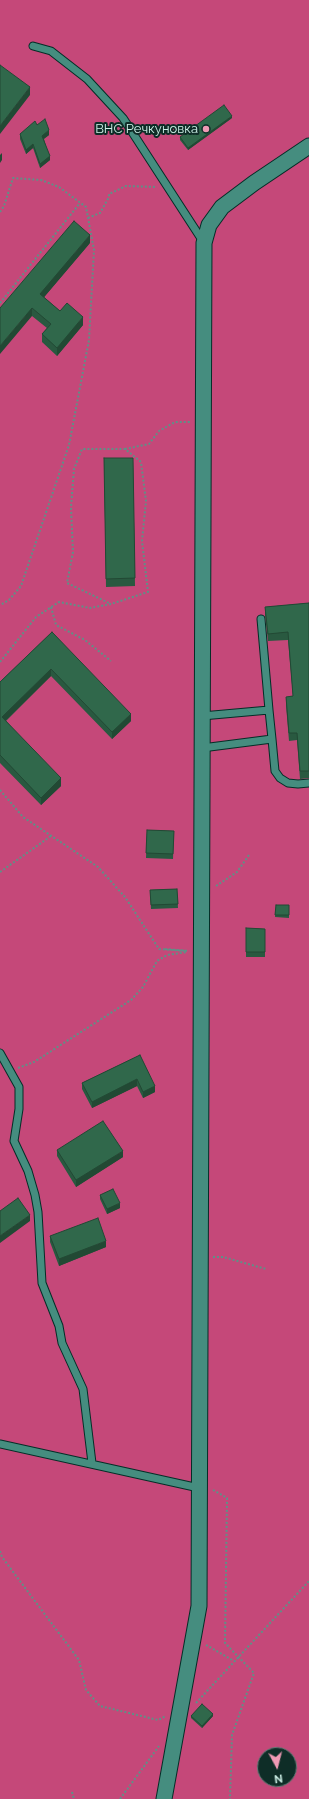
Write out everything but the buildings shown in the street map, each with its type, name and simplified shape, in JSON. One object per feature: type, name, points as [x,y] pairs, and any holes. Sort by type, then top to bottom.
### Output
[{"type":"street","points":[[164,1799],[186,1708],[193,1637],[199,1606],[200,1259],[196,952],[201,895],[204,243],[209,225],[222,207],[254,183],[309,146]]},
{"type":"lane","points":[[33,46],[51,51],[88,79],[123,118],[204,243]]},
{"type":"lane","points":[[261,619],[275,771],[280,778],[288,783],[309,783]]},
{"type":"lane","points":[[202,716],[269,710]]},
{"type":"lane","points":[[202,748],[272,739]]},
{"type":"lane","points":[[0,1053],[19,1087],[19,1109],[14,1141],[28,1172],[38,1212],[42,1283],[59,1326],[62,1343],[83,1389],[92,1463]]},
{"type":"lane","points":[[0,1444],[200,1485]]},
{"type":"path","points":[[0,212],[4,206],[13,178],[41,180],[59,187],[86,207],[94,250],[89,340],[69,445],[21,586],[9,600],[0,605]]},
{"type":"path","points":[[88,218],[100,213],[109,197],[109,194],[126,186],[168,188]]},
{"type":"path","points":[[0,303],[80,202]]},
{"type":"path","points":[[111,604],[67,583],[73,552],[70,507],[74,469],[82,449],[125,449],[150,444],[158,431],[175,422],[203,422]]},
{"type":"path","points":[[0,662],[36,617],[59,602],[90,608],[111,604],[148,592],[142,541],[146,501],[141,462],[125,449]]},
{"type":"path","points":[[51,607],[56,625],[85,640],[111,661]]},
{"type":"path","points":[[0,790],[23,817],[98,867],[125,897],[158,949],[196,952]]},
{"type":"path","points":[[0,872],[51,836]]},
{"type":"path","points":[[201,895],[237,872],[250,855]]},
{"type":"path","points":[[165,949],[196,952]]},
{"type":"path","points":[[11,1073],[14,1069],[34,1062],[131,1000],[143,987],[157,961],[167,955],[196,952]]},
{"type":"path","points":[[200,1259],[223,1257],[266,1269]]},
{"type":"path","points":[[200,1485],[227,1498],[225,1643],[254,1673],[232,1735],[230,1799]]},
{"type":"path","points":[[0,1551],[2,1557],[79,1660],[86,1690],[100,1706],[158,1720],[186,1708],[239,1657],[309,1581]]},
{"type":"path","points":[[193,1637],[234,1661]]},
{"type":"path","points":[[120,1799],[163,1742]]},
{"type":"path","points":[[72,1792],[74,1799]]},
{"type":"shaded area","points":[[0,0],[309,0],[309,1799],[0,1799]]},
{"type":"place","name":"ВНС Речкуновка","points":[[206,129]]}]
